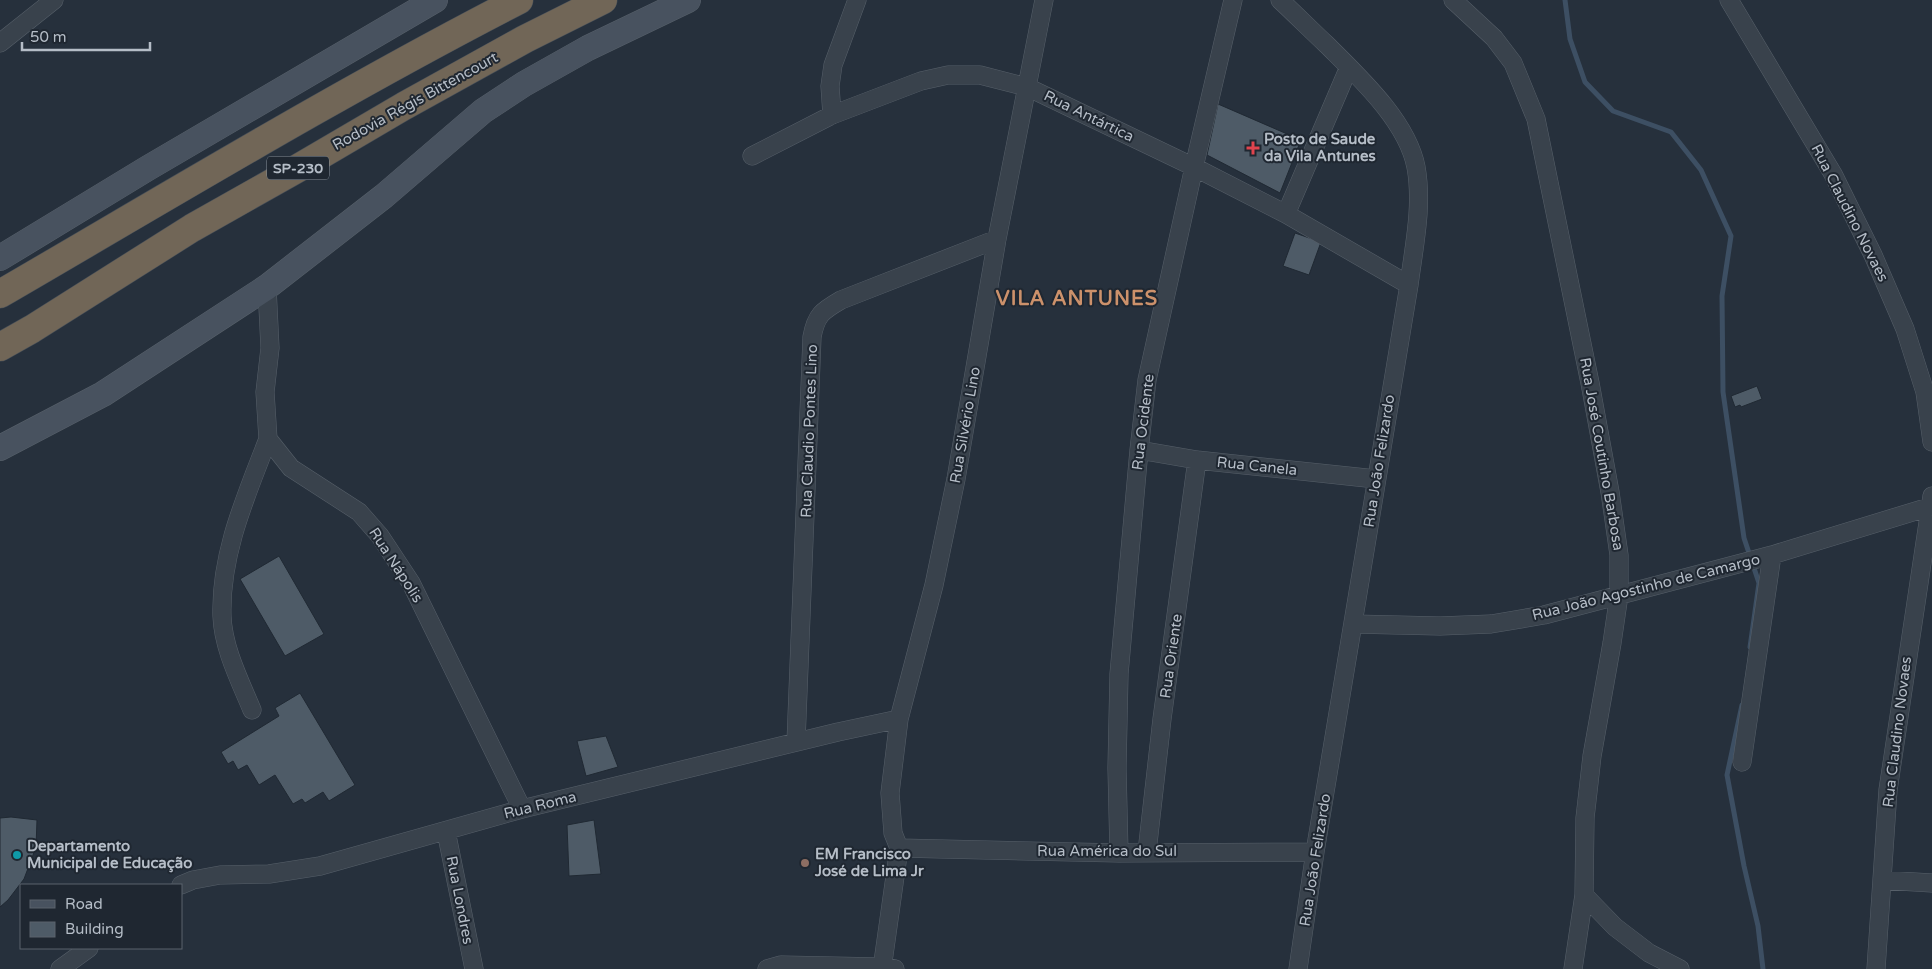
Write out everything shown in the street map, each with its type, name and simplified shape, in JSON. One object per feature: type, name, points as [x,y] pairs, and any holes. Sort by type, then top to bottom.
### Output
[{"type":"highway","name":"SP-230","points":[[0,294],[264,140],[444,39],[519,0]]},
{"type":"highway","name":"Rodovia Régis Bittencourt","points":[[0,347],[40,324],[192,228],[404,106],[603,0]]},
{"type":"street","points":[[0,43],[54,0]]},
{"type":"street","points":[[0,258],[148,168],[435,0]]},
{"type":"street","points":[[0,448],[103,394],[267,286],[384,196],[483,111],[524,84],[588,48],[688,0]]},
{"type":"street","points":[[832,115],[830,86],[833,65],[857,0]]},
{"type":"street","name":"Rua Silvério Lino","points":[[899,848],[893,833],[890,816],[890,793],[899,718],[934,585],[954,488],[997,239],[1044,0]]},
{"type":"street","name":"Rua Ocidente","points":[[1119,853],[1117,768],[1119,674],[1147,380],[1233,0]]},
{"type":"street","name":"Rua João Felizardo","points":[[1280,0],[1349,67],[1383,104],[1404,135],[1415,165],[1418,196],[1415,243],[1409,285],[1352,624],[1298,969]]},
{"type":"street","name":"Rua José Coutinho Barbosa","points":[[1453,0],[1494,38],[1513,63],[1536,119],[1586,364],[1610,492],[1619,555],[1619,595],[1603,700],[1592,756],[1585,818],[1584,895],[1573,969]]},
{"type":"street","name":"Rua Claudino Novaes","points":[[1729,0],[1833,174],[1873,255],[1905,329],[1925,392],[1932,442]]},
{"type":"street","points":[[1286,214],[1349,67]]},
{"type":"street","name":"Rua Antártica","points":[[752,156],[832,115],[921,81],[948,75],[980,75],[1027,87],[1194,167],[1286,214],[1409,285]]},
{"type":"street","name":"Rua Claudio Pontes Lino","points":[[796,742],[812,337],[815,322],[823,310],[841,300],[997,239]]},
{"type":"street","points":[[252,710],[228,651],[222,617],[225,572],[232,536],[268,439],[265,392],[270,348],[267,286]]},
{"type":"street","name":"Rua Nápolis","points":[[268,439],[291,468],[359,512],[380,536],[411,583],[522,809]]},
{"type":"street","name":"Rua Canela","points":[[1139,450],[1197,460],[1376,479]]},
{"type":"street","name":"Rua Oriente","points":[[1147,852],[1162,718],[1197,460]]},
{"type":"street","name":"Rua Claudino Novaes","points":[[1876,969],[1890,780],[1932,496]]},
{"type":"street","name":"Rua João Agostinho de Camargo","points":[[1352,624],[1440,626],[1491,624],[1544,615],[1766,556],[1932,506]]},
{"type":"street","points":[[1742,762],[1766,556]]},
{"type":"street","name":"Rua Roma","points":[[182,885],[193,880],[220,875],[269,874],[320,866],[522,809],[899,718]]},
{"type":"street","name":"Rua Londres","points":[[446,831],[474,969]]},
{"type":"street","points":[[767,969],[781,965],[886,968],[899,848]]},
{"type":"street","name":"Rua América do Sul","points":[[899,848],[1119,853],[1315,852]]},
{"type":"street","points":[[1882,880],[1932,883]]},
{"type":"street","points":[[1584,895],[1615,927],[1649,953],[1680,969]]},
{"type":"street","points":[[60,969],[88,949]]},
{"type":"building","name":"Posto de Saude da Vila Antunes","points":[[1218,104],[1301,140],[1280,193],[1207,155]]},
{"type":"building","points":[[1295,233],[1321,242],[1309,275],[1283,266]]},
{"type":"building","points":[[1757,386],[1762,399],[1741,407],[1740,405],[1735,407],[1731,396]]},
{"type":"building","points":[[279,556],[324,634],[285,656],[240,579]]},
{"type":"building","points":[[300,693],[355,785],[329,801],[323,792],[305,803],[302,799],[293,804],[275,775],[259,785],[247,765],[238,770],[233,761],[228,764],[221,752],[279,716],[275,708]]},
{"type":"building","points":[[606,736],[618,767],[586,776],[577,741]]},
{"type":"building","name":"Departamento Municipal de Educação","points":[[11,817],[37,820],[36,847],[24,879],[8,900],[0,907],[0,818]]},
{"type":"building","points":[[594,820],[601,874],[569,876],[567,825]]},
{"type":"waterway","points":[[1565,0],[1570,39],[1585,82],[1613,111],[1671,132],[1701,170],[1731,236],[1722,296],[1723,392],[1744,538],[1759,583],[1750,647]]},
{"type":"waterway","points":[[1742,705],[1727,775],[1744,866],[1758,926],[1763,969]]},
{"type":"place","name":"Posto de Saude da Vila Antunes","points":[[1253,148]]},
{"type":"place","name":"Departamento Municipal de Educação","points":[[17,855]]},
{"type":"place","name":"EM Francisco José de Lima Jr","points":[[805,863]]},
{"type":"district","name":"VILA ANTUNES","points":[[1077,298]]}]
